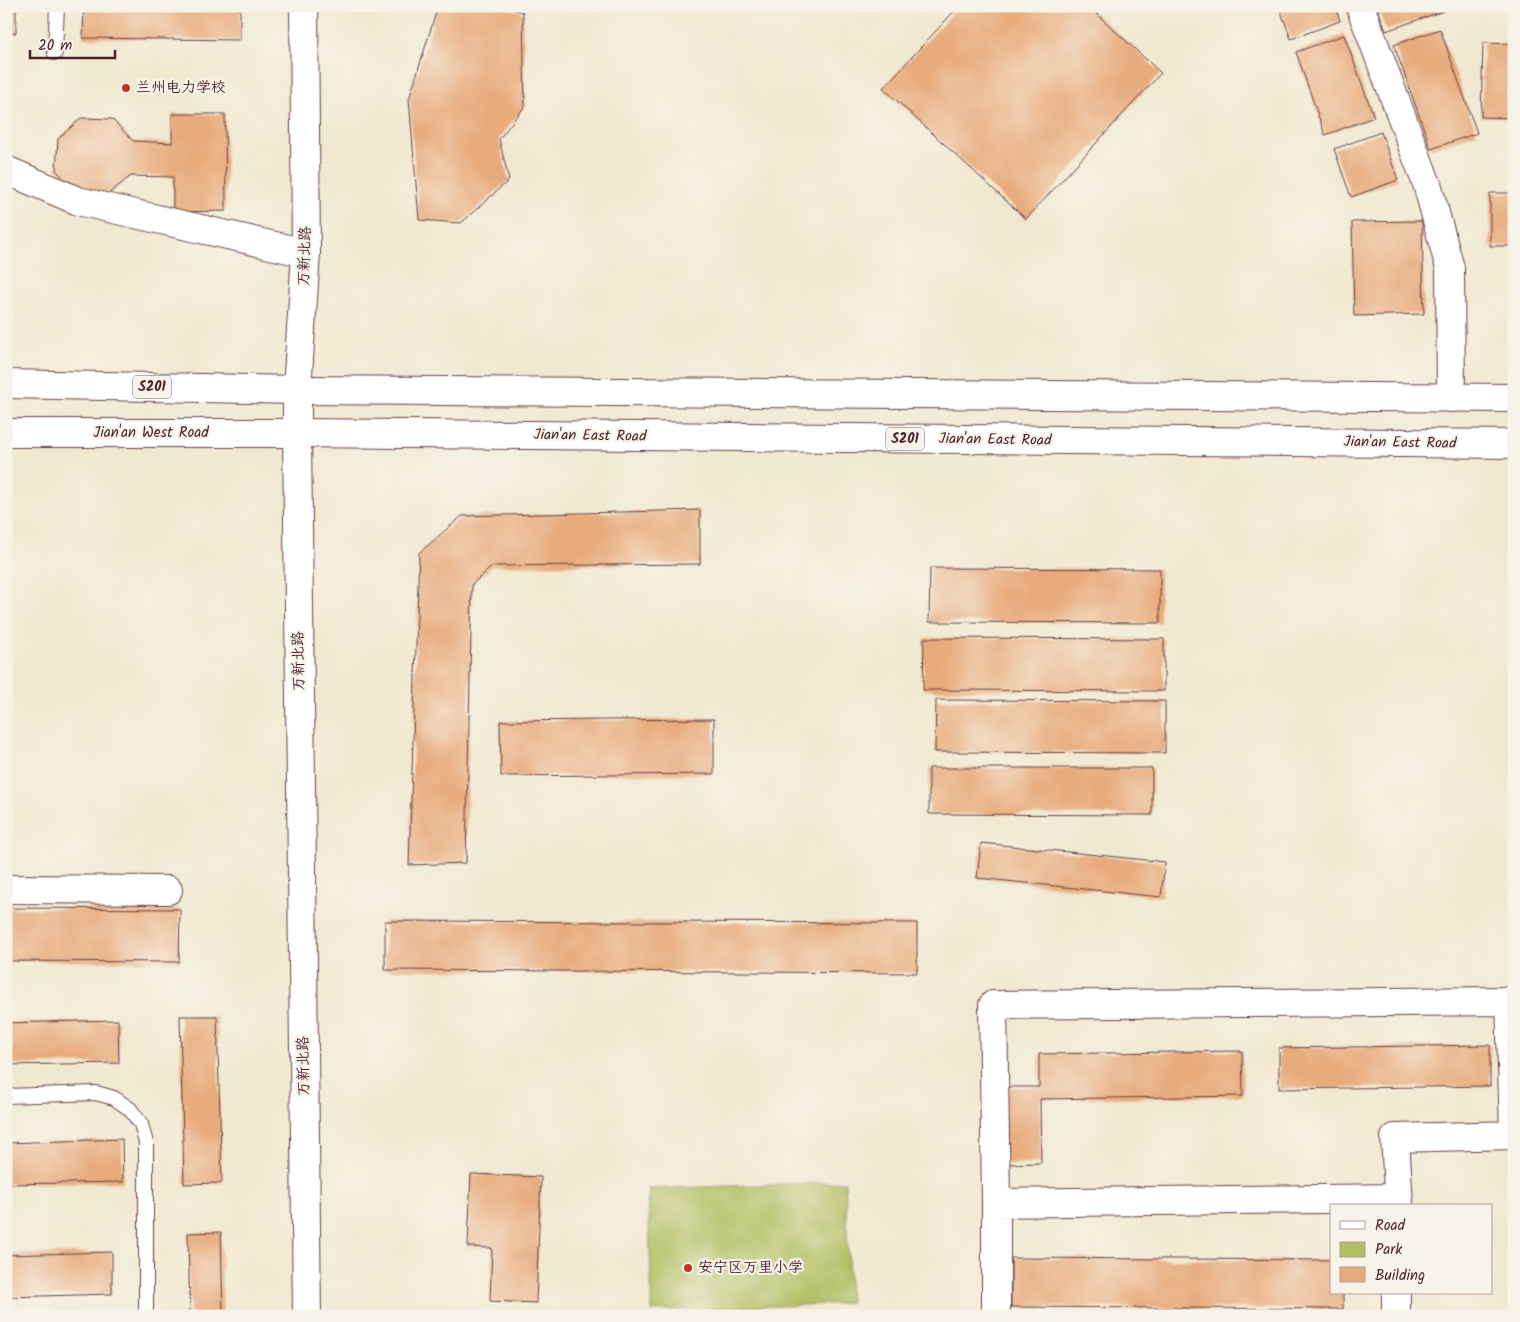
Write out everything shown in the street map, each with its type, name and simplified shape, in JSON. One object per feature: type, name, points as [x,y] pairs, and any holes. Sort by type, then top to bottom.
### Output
[{"type":"main road","name":"万新北路","points":[[304,6],[306,253],[297,390],[297,433],[307,1316]]},
{"type":"main road","points":[[1360,6],[1428,187],[1450,268],[1450,398]]},
{"type":"main road","points":[[6,170],[78,201],[306,253]]},
{"type":"main road","name":"S201","points":[[6,384],[297,390],[1514,398]]},
{"type":"main road","name":"Jian'an West Road","points":[[6,434],[297,433]]},
{"type":"main road","name":"Jian'an East Road","points":[[297,433],[1514,444]]},
{"type":"main road","points":[[6,889],[168,890]]},
{"type":"main road","points":[[996,1204],[1399,1202],[1396,1138],[1514,1133],[1512,1001],[993,1005],[996,1316]]},
{"type":"main road","points":[[1396,1294],[1396,1316]]},
{"type":"lane","points":[[56,53],[57,6]]},
{"type":"lane","points":[[6,1096],[96,1093],[114,1098],[130,1109],[141,1124],[146,1142],[146,1316]]},
{"type":"green space","points":[[845,1182],[850,1303],[652,1311],[648,1189]]},
{"type":"building","points":[[6,6],[16,6],[16,33],[6,33]]},
{"type":"building","points":[[84,6],[240,6],[240,40],[83,38]]},
{"type":"building","points":[[438,6],[501,6],[523,12],[525,106],[499,139],[509,180],[461,223],[419,220],[409,99]]},
{"type":"building","points":[[959,6],[1088,6],[1161,73],[1026,219],[883,88]]},
{"type":"building","points":[[1279,6],[1335,6],[1340,21],[1291,39]]},
{"type":"building","points":[[1377,6],[1448,6],[1449,9],[1386,31]]},
{"type":"building","points":[[1440,29],[1477,133],[1431,149],[1394,45]]},
{"type":"building","points":[[1344,35],[1374,117],[1325,135],[1296,52]]},
{"type":"building","points":[[1483,43],[1514,44],[1514,118],[1481,117]]},
{"type":"building","points":[[172,114],[225,114],[226,211],[173,212],[173,177],[131,176],[107,195],[77,193],[56,170],[58,139],[81,118],[112,119],[133,141],[172,143]]},
{"type":"building","points":[[1381,132],[1398,180],[1351,197],[1334,149]]},
{"type":"building","points":[[1490,193],[1514,193],[1514,246],[1490,246]]},
{"type":"building","points":[[1422,221],[1424,314],[1354,316],[1352,222]]},
{"type":"building","points":[[700,510],[700,564],[493,566],[472,584],[466,863],[409,865],[419,553],[462,516]]},
{"type":"building","points":[[930,568],[1160,569],[1160,623],[929,622]]},
{"type":"building","points":[[924,638],[1164,639],[1164,691],[923,690]]},
{"type":"building","points":[[936,700],[1165,701],[1165,753],[935,752]]},
{"type":"building","points":[[714,719],[714,774],[501,776],[500,721]]},
{"type":"building","points":[[929,768],[1152,768],[1152,815],[929,814]]},
{"type":"building","points":[[981,843],[1165,862],[1161,897],[977,878]]},
{"type":"building","points":[[6,908],[180,909],[179,962],[6,961]]},
{"type":"building","points":[[385,921],[917,923],[917,973],[385,970]]},
{"type":"building","points":[[180,1016],[217,1016],[222,1183],[184,1184]]},
{"type":"building","points":[[118,1020],[119,1063],[6,1065],[6,1023]]},
{"type":"building","points":[[1490,1045],[1490,1086],[1279,1089],[1279,1048]]},
{"type":"building","points":[[1242,1051],[1243,1096],[1040,1099],[1041,1163],[1004,1164],[1003,1087],[1039,1087],[1039,1054]]},
{"type":"building","points":[[122,1139],[123,1182],[6,1184],[6,1143]]},
{"type":"building","points":[[471,1174],[541,1177],[536,1303],[490,1301],[492,1248],[468,1247]]},
{"type":"building","points":[[221,1232],[223,1316],[190,1316],[188,1233]]},
{"type":"building","points":[[112,1252],[112,1294],[6,1297],[6,1255]]},
{"type":"building","points":[[1011,1258],[1330,1260],[1330,1294],[1343,1294],[1343,1309],[1011,1307]]},
{"type":"place","name":"兰州电力学校","points":[[126,88]]},
{"type":"place","name":"安宁区万里小学","points":[[688,1268]]}]
